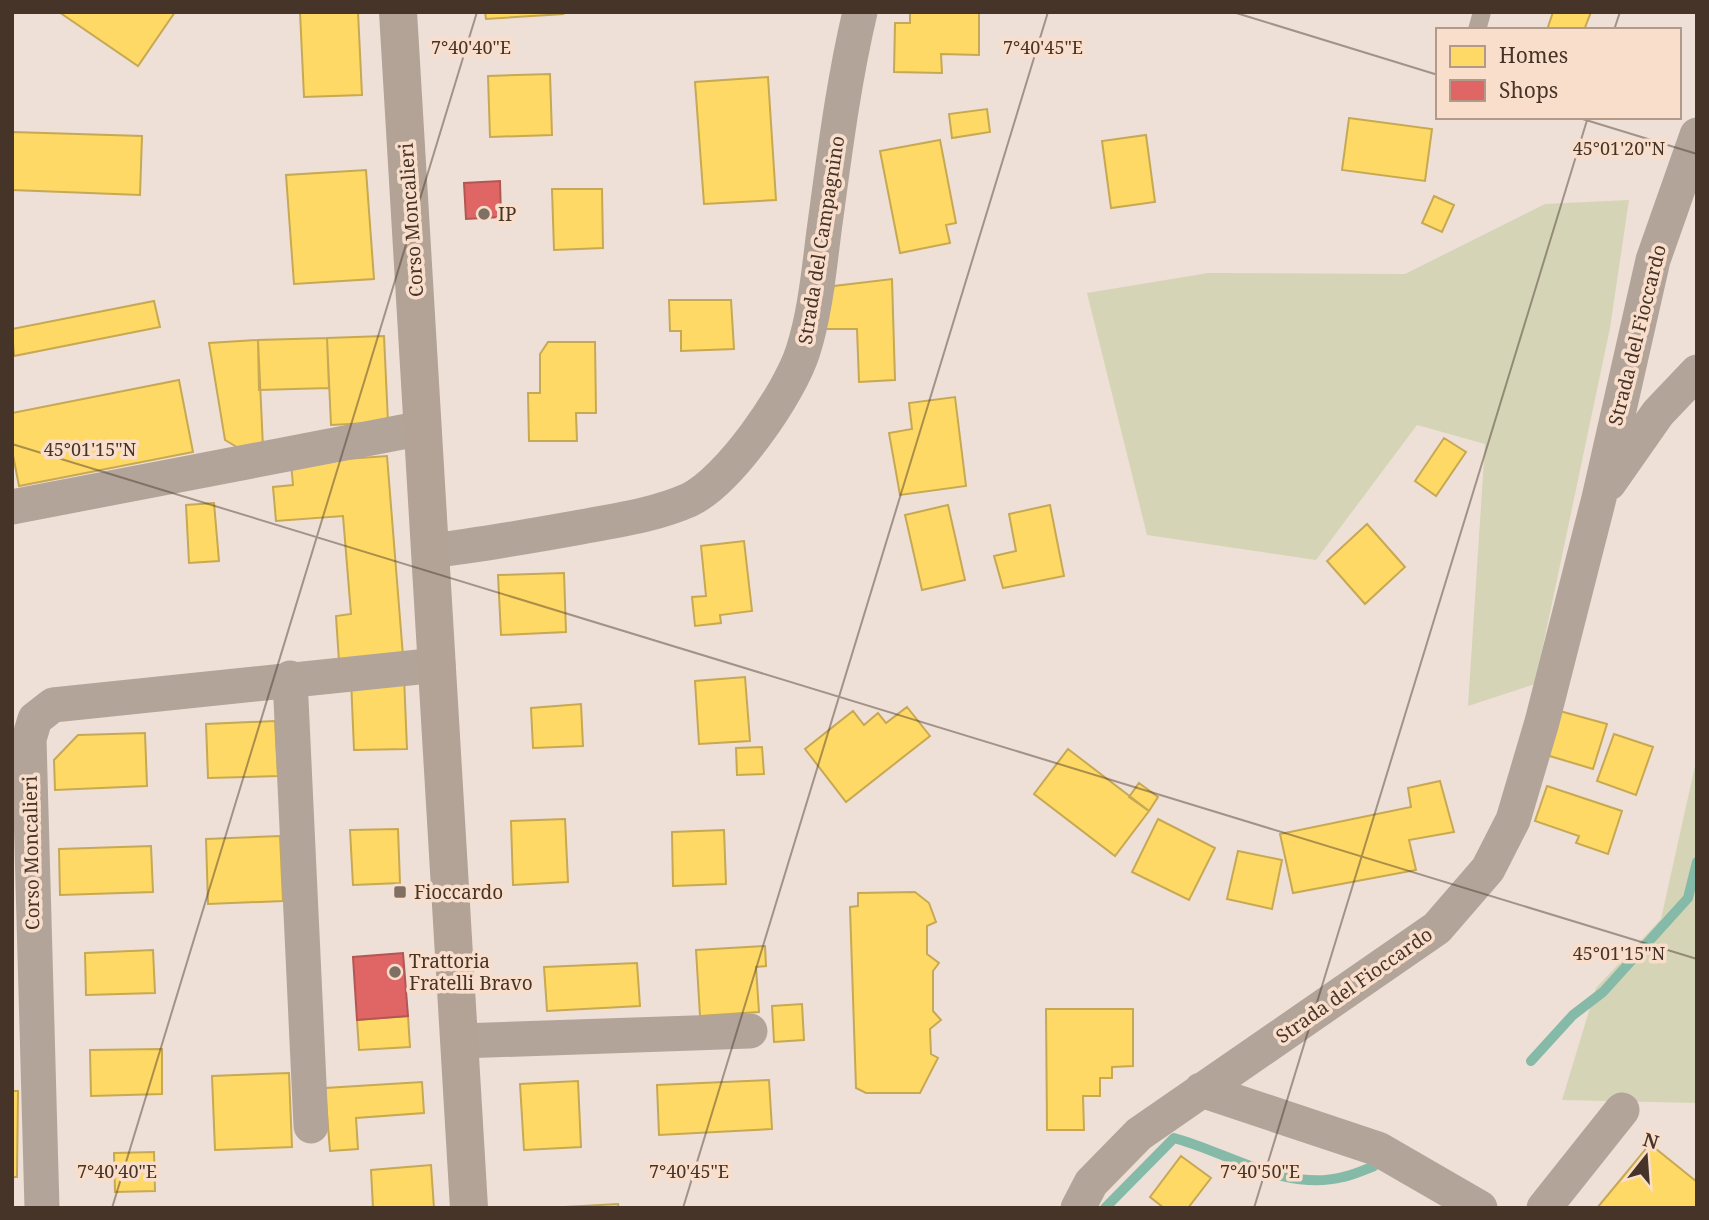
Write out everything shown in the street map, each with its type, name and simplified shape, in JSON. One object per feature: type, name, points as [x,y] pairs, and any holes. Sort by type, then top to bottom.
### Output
[{"type":"main road","name":"Corso Moncalieri","points":[[398,12],[469,1208]]},
{"type":"street","name":"Strada del Campagnino","points":[[430,551],[481,545],[645,515],[691,499],[721,477],[752,439],[784,390],[803,352],[820,267],[846,68],[860,12]]},
{"type":"street","name":"Strada del Fioccardo","points":[[1078,1208],[1091,1184],[1139,1134],[1437,928],[1488,869],[1514,820],[1599,498],[1653,260],[1697,135]]},
{"type":"street","name":"Strada del Fioccardo","points":[[1599,498],[1658,413],[1697,372]]},
{"type":"street","points":[[12,507],[423,428]]},
{"type":"street","name":"Corso Moncalieri","points":[[41,1208],[29,739],[35,719],[52,705],[290,678],[438,665]]},
{"type":"street","points":[[290,678],[311,1126]]},
{"type":"street","points":[[461,1041],[750,1031]]},
{"type":"street","points":[[1201,1090],[1378,1149],[1480,1208]]},
{"type":"street","points":[[1544,1208],[1622,1110]]},
{"type":"green space","points":[[1629,200],[1610,328],[1535,684],[1468,706],[1485,444],[1417,425],[1316,560],[1147,535],[1087,293],[1208,273],[1405,274],[1545,204]]},
{"type":"green space","points":[[1697,757],[1697,1103],[1562,1100],[1596,988],[1661,919]]},
{"type":"building: Homes","points":[[59,12],[175,12],[138,66]]},
{"type":"building: Homes","points":[[300,12],[358,12],[362,95],[304,97]]},
{"type":"building: Homes","points":[[485,12],[562,12],[563,14],[486,19]]},
{"type":"building: Homes","points":[[910,12],[979,12],[979,55],[941,54],[942,73],[894,72],[895,23],[910,23]]},
{"type":"building: Homes","points":[[1553,12],[1591,12],[1585,28],[1548,28]]},
{"type":"building: Homes","points":[[550,74],[552,135],[490,137],[488,76]]},
{"type":"building: Homes","points":[[768,77],[776,200],[704,204],[695,82]]},
{"type":"building: Homes","points":[[987,109],[990,132],[952,138],[949,114]]},
{"type":"building: Homes","points":[[1349,118],[1432,129],[1425,181],[1342,170]]},
{"type":"building: Homes","points":[[12,132],[142,136],[140,195],[12,190]]},
{"type":"building: Homes","points":[[1146,135],[1155,202],[1111,208],[1102,141]]},
{"type":"building: Homes","points":[[940,140],[956,223],[946,225],[950,243],[900,253],[880,151]]},
{"type":"building: Homes","points":[[366,170],[374,279],[294,284],[286,175]]},
{"type":"building: Homes","points":[[552,189],[602,189],[603,248],[554,250]]},
{"type":"building: Homes","points":[[1434,196],[1454,205],[1442,232],[1422,223]]},
{"type":"building: Homes","points":[[892,279],[895,380],[859,382],[857,329],[822,329],[834,286]]},
{"type":"building: Homes","points":[[669,300],[731,300],[734,349],[681,351],[681,331],[670,331]]},
{"type":"building: Homes","points":[[154,301],[160,327],[14,356],[12,329]]},
{"type":"building: Homes","points":[[384,336],[388,422],[331,425],[327,338]]},
{"type":"building: Homes","points":[[327,338],[329,388],[259,390],[258,340]]},
{"type":"building: Homes","points":[[258,340],[263,447],[242,450],[225,440],[209,343]]},
{"type":"building: Homes","points":[[548,342],[595,342],[596,413],[576,413],[577,441],[529,441],[528,393],[540,393],[540,354]]},
{"type":"building: Homes","points":[[179,380],[193,452],[19,486],[12,450],[12,413]]},
{"type":"building: Homes","points":[[955,397],[966,486],[900,495],[889,433],[912,429],[909,403]]},
{"type":"building: Homes","points":[[1444,438],[1466,452],[1436,496],[1415,481]]},
{"type":"building: Homes","points":[[387,456],[403,656],[339,661],[336,616],[351,614],[343,516],[276,521],[273,487],[293,485],[291,463]]},
{"type":"building: Homes","points":[[214,503],[219,561],[189,563],[186,505]]},
{"type":"building: Homes","points":[[948,505],[965,580],[922,590],[905,515]]},
{"type":"building: Homes","points":[[1050,505],[1064,576],[1003,588],[994,556],[1016,551],[1009,514]]},
{"type":"building: Homes","points":[[1367,524],[1405,567],[1365,604],[1327,561]]},
{"type":"building: Homes","points":[[744,541],[752,611],[720,615],[721,623],[695,626],[692,597],[706,596],[701,546]]},
{"type":"building: Homes","points":[[564,573],[566,632],[501,635],[498,575]]},
{"type":"building: Homes","points":[[404,677],[407,749],[354,750],[351,679]]},
{"type":"building: Homes","points":[[745,677],[750,741],[699,744],[695,681]]},
{"type":"building: Homes","points":[[581,704],[583,746],[533,748],[531,708]]},
{"type":"building: Homes","points":[[907,707],[930,736],[846,802],[805,749],[853,711],[864,725],[878,713],[886,723]]},
{"type":"building: Homes","points":[[1556,710],[1607,724],[1593,769],[1543,754]]},
{"type":"building: Homes","points":[[275,721],[278,776],[208,778],[206,724]]},
{"type":"building: Homes","points":[[145,733],[147,786],[55,790],[54,760],[78,735]]},
{"type":"building: Homes","points":[[1614,734],[1653,747],[1636,795],[1597,781]]},
{"type":"building: Homes","points":[[762,747],[764,774],[737,775],[736,748]]},
{"type":"building: Homes","points":[[1068,749],[1149,811],[1115,856],[1034,794]]},
{"type":"building: Homes","points":[[1440,781],[1454,832],[1409,840],[1416,870],[1293,893],[1280,834],[1411,807],[1408,788]]},
{"type":"building: Homes","points":[[1139,783],[1158,797],[1149,811],[1129,797]]},
{"type":"building: Homes","points":[[1547,786],[1622,811],[1608,854],[1576,843],[1579,836],[1535,821]]},
{"type":"building: Homes","points":[[565,819],[568,882],[513,885],[511,821]]},
{"type":"building: Homes","points":[[1158,819],[1215,848],[1189,900],[1132,872]]},
{"type":"building: Homes","points":[[398,829],[400,883],[353,885],[350,830]]},
{"type":"building: Homes","points":[[724,830],[726,884],[673,886],[672,832]]},
{"type":"building: Homes","points":[[280,836],[283,901],[208,904],[206,839]]},
{"type":"building: Homes","points":[[151,846],[153,892],[60,895],[59,849]]},
{"type":"building: Homes","points":[[1238,851],[1282,860],[1272,909],[1227,899]]},
{"type":"building: Homes","points":[[915,892],[929,903],[936,922],[927,926],[927,954],[939,963],[933,971],[933,1011],[941,1020],[930,1029],[931,1054],[938,1058],[920,1093],[866,1093],[856,1088],[850,907],[858,906],[858,893]]},
{"type":"building: Homes","points":[[765,946],[766,966],[756,967],[759,1012],[700,1016],[696,950]]},
{"type":"building: Homes","points":[[153,950],[155,993],[86,995],[85,953]]},
{"type":"building: Homes","points":[[637,963],[640,1006],[547,1011],[544,967]]},
{"type":"building: Homes","points":[[802,1004],[804,1040],[774,1042],[772,1006]]},
{"type":"building: Homes","points":[[1046,1009],[1133,1009],[1133,1066],[1112,1067],[1112,1078],[1100,1078],[1100,1096],[1083,1096],[1084,1130],[1047,1130]]},
{"type":"building: Homes","points":[[408,1016],[410,1047],[359,1050],[357,1020]]},
{"type":"building: Homes","points":[[162,1049],[162,1094],[91,1096],[90,1050]]},
{"type":"building: Homes","points":[[289,1073],[292,1147],[215,1150],[212,1076]]},
{"type":"building: Homes","points":[[769,1080],[772,1129],[659,1135],[657,1085]]},
{"type":"building: Homes","points":[[578,1081],[581,1147],[524,1150],[520,1084]]},
{"type":"building: Homes","points":[[422,1082],[424,1113],[356,1118],[358,1149],[330,1151],[325,1088]]},
{"type":"building: Homes","points":[[12,1091],[18,1091],[17,1177],[12,1177]]},
{"type":"building: Homes","points":[[1650,1144],[1697,1182],[1697,1208],[1597,1208]]},
{"type":"building: Homes","points":[[154,1152],[155,1191],[115,1192],[114,1153]]},
{"type":"building: Homes","points":[[1181,1156],[1211,1178],[1188,1208],[1164,1208],[1150,1197]]},
{"type":"building: Homes","points":[[431,1165],[434,1208],[373,1208],[371,1170]]},
{"type":"building: Homes","points":[[618,1204],[619,1208],[546,1208]]},
{"type":"building: Shops","points":[[500,181],[501,217],[466,219],[464,183]]},
{"type":"building: Shops","points":[[403,953],[408,1016],[357,1020],[353,957]]},
{"type":"waterway","points":[[1531,1061],[1573,1015],[1603,992],[1688,898],[1697,862]]},
{"type":"waterway","points":[[1105,1208],[1174,1138],[1278,1175],[1300,1179],[1343,1177],[1374,1166]]},
{"type":"place","name":"IP","points":[[484,214]]},
{"type":"place","name":"Fioccardo","points":[[400,892]]},
{"type":"place","name":"Trattoria Fratelli Bravo","points":[[395,972]]}]
